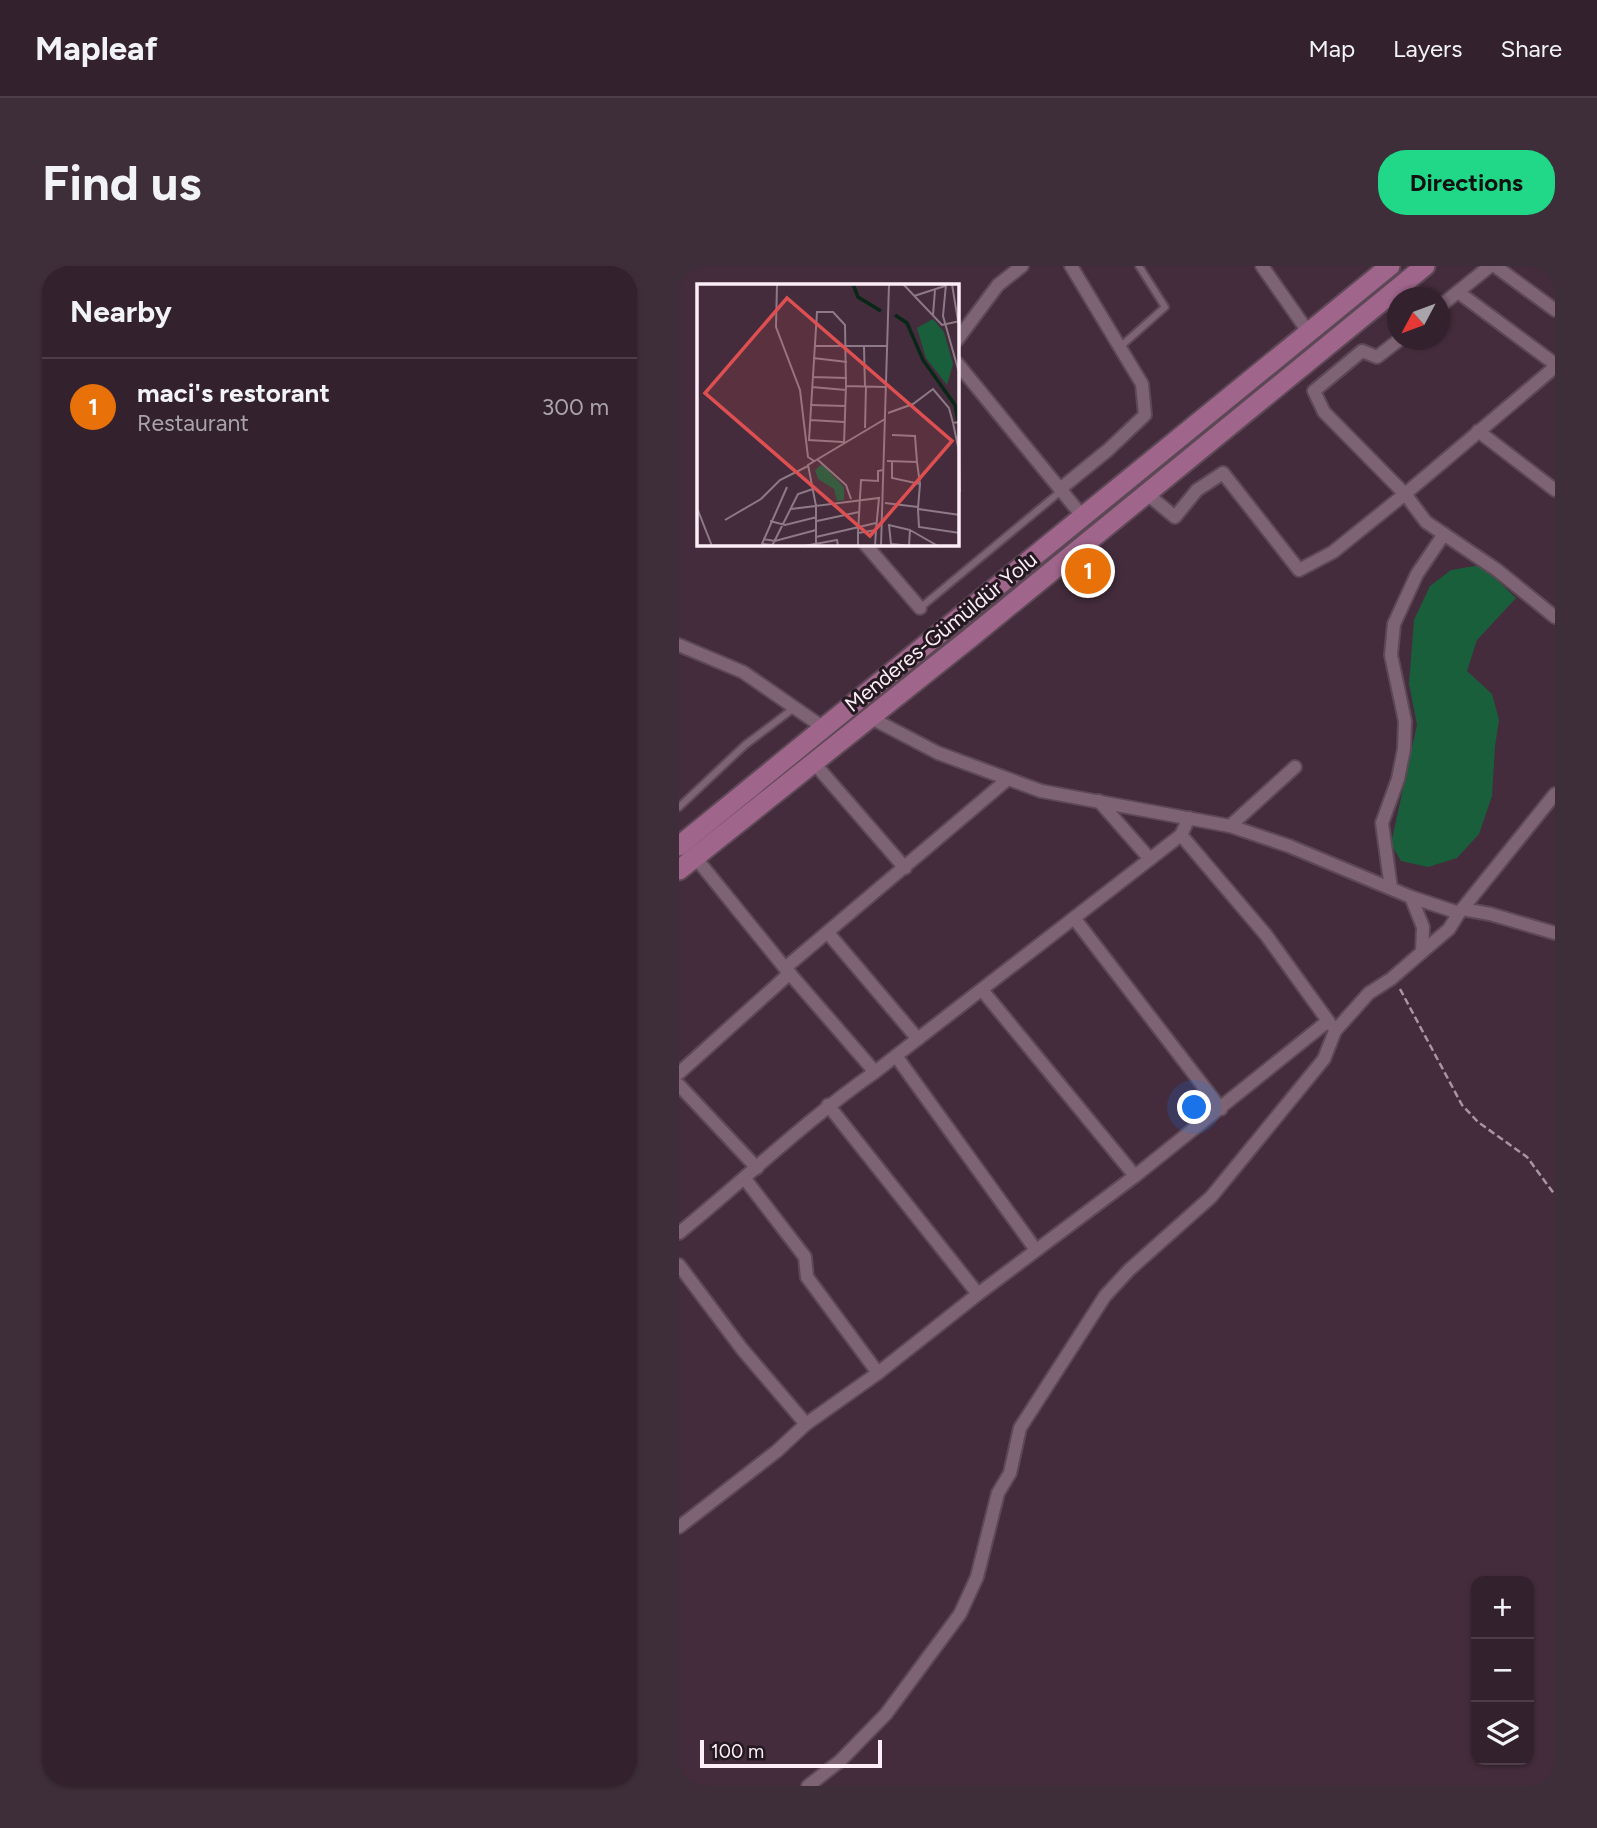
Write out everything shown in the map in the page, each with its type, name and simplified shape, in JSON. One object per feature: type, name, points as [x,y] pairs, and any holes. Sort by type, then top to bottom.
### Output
[{"type":"main road","name":"Menderes-Gümüldür Yolu","points":[[679,870],[687,852],[824,728],[1390,266]]},
{"type":"main road","name":"Menderes-Gümüldür Yolu","points":[[687,852],[814,763],[871,718],[1425,266]]},
{"type":"street","points":[[959,337],[998,285],[1022,266]]},
{"type":"street","points":[[1061,490],[1145,415],[1142,384],[1071,266]]},
{"type":"street","points":[[1262,266],[1309,332]]},
{"type":"street","points":[[1450,299],[1493,266],[1555,310]]},
{"type":"street","points":[[1147,494],[1175,517],[1197,490],[1223,473],[1299,570],[1333,552],[1555,366],[1458,292]]},
{"type":"street","points":[[1387,349],[1377,357],[1363,351],[1314,391],[1324,412],[1405,494],[1426,522],[1497,570],[1555,617]]},
{"type":"street","points":[[959,365],[1083,517]]},
{"type":"street","points":[[1478,431],[1555,490]]},
{"type":"street","points":[[1391,888],[1382,823],[1398,779],[1404,749],[1405,721],[1391,655],[1394,624],[1417,574],[1444,534]]},
{"type":"street","points":[[867,546],[920,608]]},
{"type":"street","points":[[679,645],[743,672],[824,728]]},
{"type":"street","points":[[871,718],[938,753],[1041,791],[1230,826],[1289,846],[1411,897],[1460,911],[1490,914],[1555,933]]},
{"type":"street","points":[[814,763],[905,868]]},
{"type":"street","points":[[1230,826],[1295,767]]},
{"type":"street","points":[[679,1073],[828,933],[1008,779]]},
{"type":"street","points":[[679,1527],[777,1451],[806,1424],[879,1373],[978,1294],[1331,1026],[1369,993],[1391,979],[1449,929],[1460,911],[1555,794]]},
{"type":"street","points":[[1099,801],[1150,859]]},
{"type":"street","points":[[679,1233],[828,1105],[876,1072],[1181,835],[1189,818]]},
{"type":"street","points":[[808,1786],[840,1760],[886,1714],[960,1614],[977,1577],[998,1493],[1010,1473],[1020,1428],[1105,1296],[1129,1270],[1211,1197],[1324,1059],[1331,1026],[1266,936],[1181,835]]},
{"type":"street","points":[[687,852],[876,1072]]},
{"type":"street","points":[[1411,897],[1423,927],[1422,952]]},
{"type":"street","points":[[1074,918],[1221,1109]]},
{"type":"street","points":[[828,933],[918,1039]]},
{"type":"street","points":[[982,990],[1135,1176]]},
{"type":"street","points":[[896,1056],[1036,1250]]},
{"type":"street","points":[[679,1085],[757,1168]]},
{"type":"street","points":[[828,1105],[978,1294]]},
{"type":"street","points":[[745,1179],[805,1257],[807,1278],[879,1373]]},
{"type":"street","points":[[679,1265],[741,1349],[806,1424]]},
{"type":"lane","points":[[1120,347],[1165,307],[1139,266]]},
{"type":"lane","points":[[920,608],[1061,490]]},
{"type":"lane","points":[[679,807],[745,745],[795,708]]},
{"type":"path","points":[[1391,979],[1400,989],[1462,1105],[1478,1122],[1527,1157],[1555,1195]]},
{"type":"green space","points":[[1481,565],[1516,598],[1477,640],[1467,671],[1492,694],[1499,720],[1492,796],[1479,834],[1457,858],[1428,867],[1401,861],[1391,844],[1417,725],[1409,684],[1414,620],[1430,586],[1451,570]]},
{"type":"place","name":"maci's restorant","points":[[1088,571]]}]
